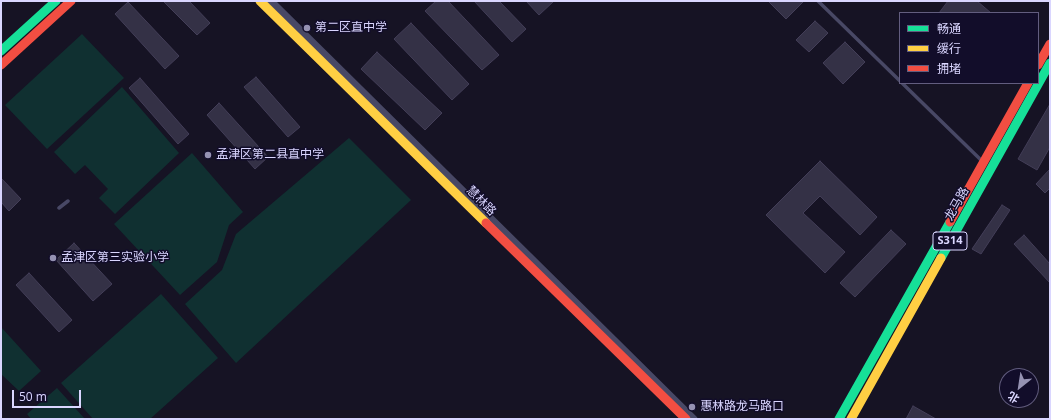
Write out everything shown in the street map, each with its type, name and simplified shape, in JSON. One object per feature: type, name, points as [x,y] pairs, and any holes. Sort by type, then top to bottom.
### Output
[{"type":"main road","points":[[1,51],[56,1]]},
{"type":"main road","points":[[1,65],[71,1]]},
{"type":"main road","name":"慧林路","points":[[260,1],[686,419]]},
{"type":"main road","points":[[1039,63],[1050,44]]},
{"type":"main road","name":"龙马路","points":[[1039,83],[1050,63]]},
{"type":"main road","name":"龙马路","points":[[839,419],[1027,84]]},
{"type":"main road","name":"龙马路","points":[[851,419],[1038,84]]},
{"type":"street","name":"慧林路","points":[[271,1],[694,419]]},
{"type":"lane","points":[[818,1],[899,80]]},
{"type":"lane","points":[[903,84],[983,162]]},
{"type":"lane","points":[[60,208],[68,200]]},
{"type":"green space","points":[[82,34],[124,78],[47,149],[5,105]]},
{"type":"green space","points":[[122,87],[179,153],[115,214],[99,198],[108,189],[85,165],[75,174],[54,152]]},
{"type":"green space","points":[[349,138],[411,200],[236,363],[185,304],[222,270],[236,234]]},
{"type":"green space","points":[[192,153],[243,212],[229,225],[217,262],[180,295],[114,224]]},
{"type":"green space","points":[[161,294],[218,358],[150,419],[93,419],[61,383]]},
{"type":"green space","points":[[1,327],[41,371],[19,391],[1,374]]},
{"type":"green space","points":[[57,388],[85,419],[31,419],[27,414]]},
{"type":"building","points":[[163,1],[189,1],[210,23],[197,35]]},
{"type":"building","points":[[436,1],[448,1],[499,55],[482,70],[425,11]]},
{"type":"building","points":[[474,1],[499,1],[526,29],[512,42]]},
{"type":"building","points":[[526,1],[554,1],[539,15]]},
{"type":"building","points":[[768,1],[804,1],[786,19]]},
{"type":"building","points":[[948,1],[977,1],[990,12],[940,12]]},
{"type":"building","points":[[128,2],[179,56],[165,69],[115,14]]},
{"type":"building","points":[[815,21],[828,33],[809,52],[796,40]]},
{"type":"building","points":[[411,23],[469,84],[452,100],[394,39]]},
{"type":"building","points":[[845,42],[865,62],[843,84],[823,63]]},
{"type":"building","points":[[377,52],[442,113],[425,130],[361,69]]},
{"type":"building","points":[[256,77],[300,127],[288,137],[244,87]]},
{"type":"building","points":[[140,78],[189,134],[178,144],[129,88]]},
{"type":"building","points":[[219,103],[268,157],[255,169],[207,115]]},
{"type":"building","points":[[1050,104],[1050,147],[1037,170],[1018,159]]},
{"type":"building","points":[[820,161],[877,217],[860,235],[820,196],[803,213],[845,252],[825,273],[766,215]]},
{"type":"building","points":[[1050,169],[1050,188],[1045,193],[1036,184]]},
{"type":"building","points":[[1,178],[21,199],[9,211],[1,202]]},
{"type":"building","points":[[1002,205],[1010,210],[981,254],[972,249]]},
{"type":"building","points":[[891,230],[906,244],[855,297],[840,283]]},
{"type":"building","points":[[1024,235],[1050,264],[1050,283],[1014,244]]},
{"type":"building","points":[[74,243],[112,284],[93,301],[56,260]]},
{"type":"building","points":[[29,273],[72,320],[59,332],[16,285]]},
{"type":"building","points":[[913,406],[936,419],[906,419]]},
{"type":"traffic: fast","points":[[1,51],[56,1]]},
{"type":"traffic: fast","points":[[1039,83],[1050,63]]},
{"type":"traffic: fast","points":[[941,258],[1038,84]]},
{"type":"traffic: fast","points":[[839,419],[950,222]]},
{"type":"traffic: slow","points":[[260,1],[486,223]]},
{"type":"traffic: slow","points":[[851,419],[941,258]]},
{"type":"traffic: jam","points":[[1,65],[71,1]]},
{"type":"traffic: jam","points":[[1039,63],[1050,44]]},
{"type":"traffic: jam","points":[[950,222],[1027,84]]},
{"type":"traffic: jam","points":[[486,223],[686,419]]},
{"type":"place","name":"第二区直中学","points":[[307,28]]},
{"type":"place","name":"孟津区第二县直中学","points":[[208,155]]},
{"type":"place","name":"孟津区第三实验小学","points":[[53,258]]},
{"type":"place","name":"惠林路龙马路口","points":[[692,407]]}]
